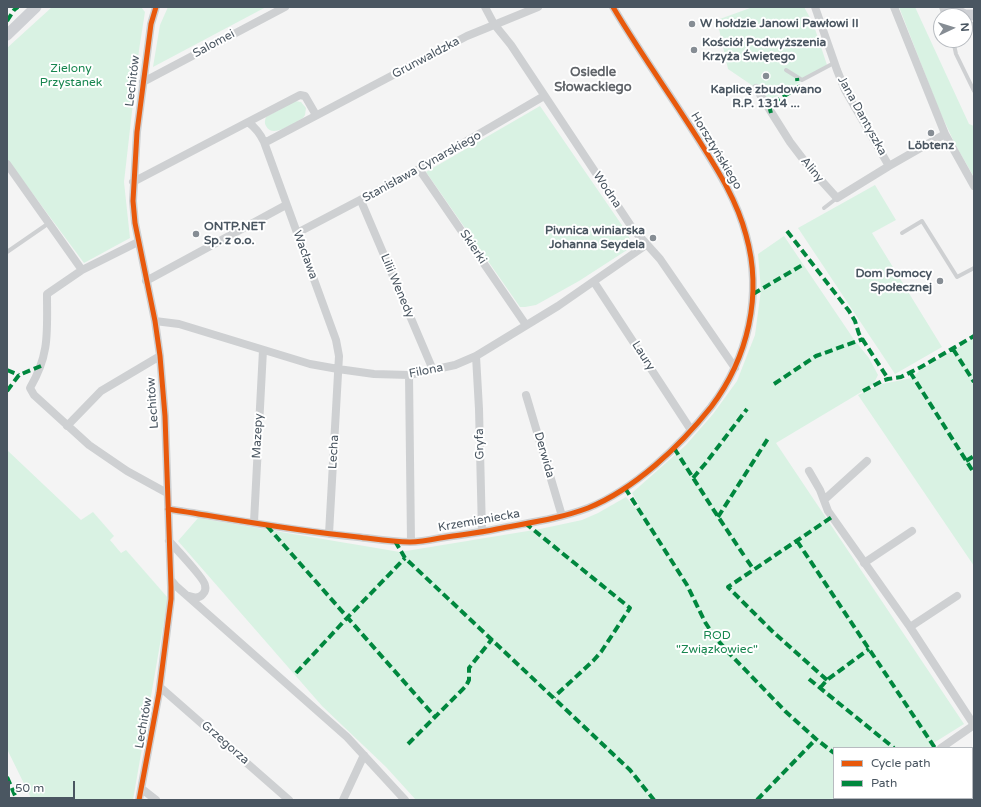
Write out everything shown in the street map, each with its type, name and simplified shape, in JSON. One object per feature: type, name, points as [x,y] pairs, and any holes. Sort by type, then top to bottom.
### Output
[{"type":"street","points":[[7,34],[36,7]]},
{"type":"street","name":"Lechitów","points":[[140,800],[160,687],[171,599],[165,416],[160,356],[155,321],[135,223],[133,182],[143,82],[151,24],[156,7]]},
{"type":"street","name":"Salomei","points":[[143,82],[285,7]]},
{"type":"street","name":"Wodna","points":[[485,7],[494,24],[510,45],[629,223],[646,245],[660,259],[735,368]]},
{"type":"street","name":"Grunwaldzka","points":[[264,142],[467,36],[538,7]]},
{"type":"street","name":"Horsztyńskiego","points":[[613,7],[719,172],[740,214],[750,251],[754,294],[748,331],[735,368]]},
{"type":"street","points":[[894,7],[946,134],[974,186]]},
{"type":"street","points":[[948,7],[965,15],[974,15]]},
{"type":"street","name":"Jana Dantyszka","points":[[814,9],[845,90],[890,166],[946,134]]},
{"type":"street","name":"Aliny","points":[[756,88],[790,142],[809,167],[837,198]]},
{"type":"street","points":[[133,182],[300,95],[305,96],[316,115]]},
{"type":"street","name":"Stanisława Cynarskiego","points":[[297,233],[419,170],[544,96]]},
{"type":"street","points":[[248,122],[258,131],[264,142]]},
{"type":"street","name":"Wacława","points":[[264,142],[336,340],[339,356],[338,369]]},
{"type":"street","points":[[7,164],[82,270]]},
{"type":"street","points":[[837,198],[890,166]]},
{"type":"street","name":"Skierki","points":[[419,170],[526,325]]},
{"type":"street","name":"Lilii Wenedy","points":[[361,201],[433,370]]},
{"type":"street","points":[[146,281],[286,205]]},
{"type":"street","points":[[138,242],[82,270],[47,294],[47,339],[41,366],[30,388],[34,395],[89,445],[127,471],[167,493]]},
{"type":"street","name":"Filona","points":[[155,321],[179,324],[310,364],[374,374],[409,376],[455,365],[476,356],[594,282],[646,245]]},
{"type":"street","name":"Laury","points":[[594,282],[691,430]]},
{"type":"street","name":"Mazepy","points":[[254,522],[262,350]]},
{"type":"street","points":[[67,426],[101,391],[160,356]]},
{"type":"street","name":"Gryfa","points":[[476,356],[482,532]]},
{"type":"street","name":"Krzemieniecka","points":[[168,509],[329,534],[411,542],[482,532],[562,516],[588,508],[608,498],[659,461],[691,430],[716,400],[735,368]]},
{"type":"street","name":"Lecha","points":[[329,534],[338,369]]},
{"type":"street","points":[[409,376],[411,542]]},
{"type":"street","name":"Derwida","points":[[526,395],[562,516]]},
{"type":"street","points":[[824,500],[867,461]]},
{"type":"street","points":[[809,471],[828,511],[910,627],[974,725],[942,747]]},
{"type":"street","points":[[864,563],[912,531]]},
{"type":"street","points":[[169,540],[202,579],[206,587],[205,593],[201,596],[196,598],[189,596]]},
{"type":"street","points":[[171,580],[347,737],[405,800]]},
{"type":"street","points":[[910,627],[957,596]]},
{"type":"street","name":"Grzegorza","points":[[160,687],[289,800]]},
{"type":"street","points":[[343,800],[364,755]]},
{"type":"street","points":[[142,789],[156,800]]},
{"type":"lane","points":[[955,48],[956,54],[974,91]]},
{"type":"lane","points":[[786,70],[802,80],[834,63]]},
{"type":"lane","points":[[824,208],[837,198]]},
{"type":"lane","points":[[902,233],[922,221],[957,277],[974,268]]},
{"type":"lane","points":[[7,252],[49,223]]},
{"type":"green space","name":"Zielony Przystanek","points":[[52,7],[141,7],[145,12],[139,50],[124,182],[130,238],[84,263],[7,159],[7,48]]},
{"type":"green space","points":[[168,7],[266,7],[153,67],[160,25]]},
{"type":"green space","points":[[753,7],[804,7],[813,23],[827,65],[768,102],[756,88],[728,69],[717,20]]},
{"type":"green space","points":[[899,7],[915,7],[969,124],[974,126],[974,177],[956,146],[939,110]]},
{"type":"green space","points":[[295,101],[301,102],[306,108],[303,118],[283,129],[273,131],[269,130],[265,124],[266,117]]},
{"type":"green space","points":[[540,106],[628,234],[631,243],[627,250],[579,281],[536,305],[520,307],[426,172]]},
{"type":"green space","points":[[875,185],[896,220],[872,233],[942,347],[895,374],[798,228]]},
{"type":"green space","name":"ROD \"Związkowiec\"","points":[[784,236],[855,341],[869,358],[878,375],[873,385],[776,443],[964,724],[932,744],[930,747],[833,747],[833,799],[887,800],[416,800],[386,767],[322,706],[178,541],[198,518],[400,552],[540,529],[582,520],[598,513],[626,497],[635,508],[639,505],[632,493],[686,445],[713,414],[737,381],[755,335],[761,290],[758,254]]},
{"type":"green space","points":[[974,338],[974,566],[858,395],[882,384],[912,378],[920,370]]},
{"type":"green space","points":[[7,450],[81,520],[93,512],[114,536],[110,540],[121,553],[126,550],[168,598],[133,800],[32,800],[7,749]]},
{"type":"marked path","points":[[7,21],[14,10],[18,7]]},
{"type":"marked path","points":[[771,113],[769,106],[798,87],[797,78]]},
{"type":"marked path","points":[[787,231],[849,311],[855,321],[859,334],[889,379]]},
{"type":"marked path","points":[[753,294],[804,264]]},
{"type":"marked path","points":[[863,391],[882,381],[901,377],[974,336]]},
{"type":"marked path","points":[[774,384],[816,356],[863,339]]},
{"type":"marked path","points":[[953,349],[974,382]]},
{"type":"marked path","points":[[7,391],[19,375],[41,366]]},
{"type":"marked path","points":[[7,370],[19,375]]},
{"type":"marked path","points":[[910,372],[974,473]]},
{"type":"marked path","points":[[693,478],[747,409]]},
{"type":"marked path","points":[[718,517],[769,437]]},
{"type":"marked path","points":[[674,448],[745,557]]},
{"type":"marked path","points":[[966,461],[974,456]]},
{"type":"marked path","points":[[625,488],[687,585],[705,622],[714,636],[785,711],[833,752]]},
{"type":"marked path","points":[[827,680],[772,631],[728,587],[832,517]]},
{"type":"marked path","points":[[525,523],[630,608],[601,652],[554,697]]},
{"type":"marked path","points":[[267,526],[436,718]]},
{"type":"marked path","points":[[395,541],[405,558],[630,770],[654,800]]},
{"type":"marked path","points":[[797,541],[934,747]]},
{"type":"marked path","points":[[296,673],[405,558]]},
{"type":"marked path","points":[[747,560],[754,570]]},
{"type":"marked path","points":[[408,744],[466,686],[469,680],[469,668],[492,639]]},
{"type":"marked path","points":[[820,688],[827,680],[869,649]]},
{"type":"marked path","points":[[809,679],[893,747]]},
{"type":"marked path","points":[[757,800],[816,739]]},
{"type":"marked path","points":[[7,777],[17,800]]},
{"type":"cycle path","points":[[139,800],[159,693],[171,599],[165,416],[160,356],[155,321],[135,223],[133,201],[137,132],[151,24],[156,7]]},
{"type":"cycle path","points":[[168,509],[286,528],[397,542],[421,541],[483,532],[566,515],[606,500],[623,490],[656,465],[699,422],[724,388],[743,347],[749,325],[752,303],[753,280],[751,258],[738,210],[721,176],[613,7]]},
{"type":"place","name":"W hołdzie Janowi Pawłowi II","points":[[692,24]]},
{"type":"place","name":"Kościół Podwyższenia Krzyża Świętego","points":[[694,50]]},
{"type":"place","name":"Kaplicę zbudowano R.P. 1314 ...","points":[[766,76]]},
{"type":"place","name":"Löbtenz","points":[[931,133]]},
{"type":"place","name":"ONTP.NET Sp. z o.o.","points":[[196,234]]},
{"type":"place","name":"Piwnica winiarska Johanna Seydela","points":[[653,238]]},
{"type":"place","name":"Dom Pomocy Społecznej","points":[[940,281]]},
{"type":"district","name":"Osiedle Słowackiego","points":[[593,80]]}]
